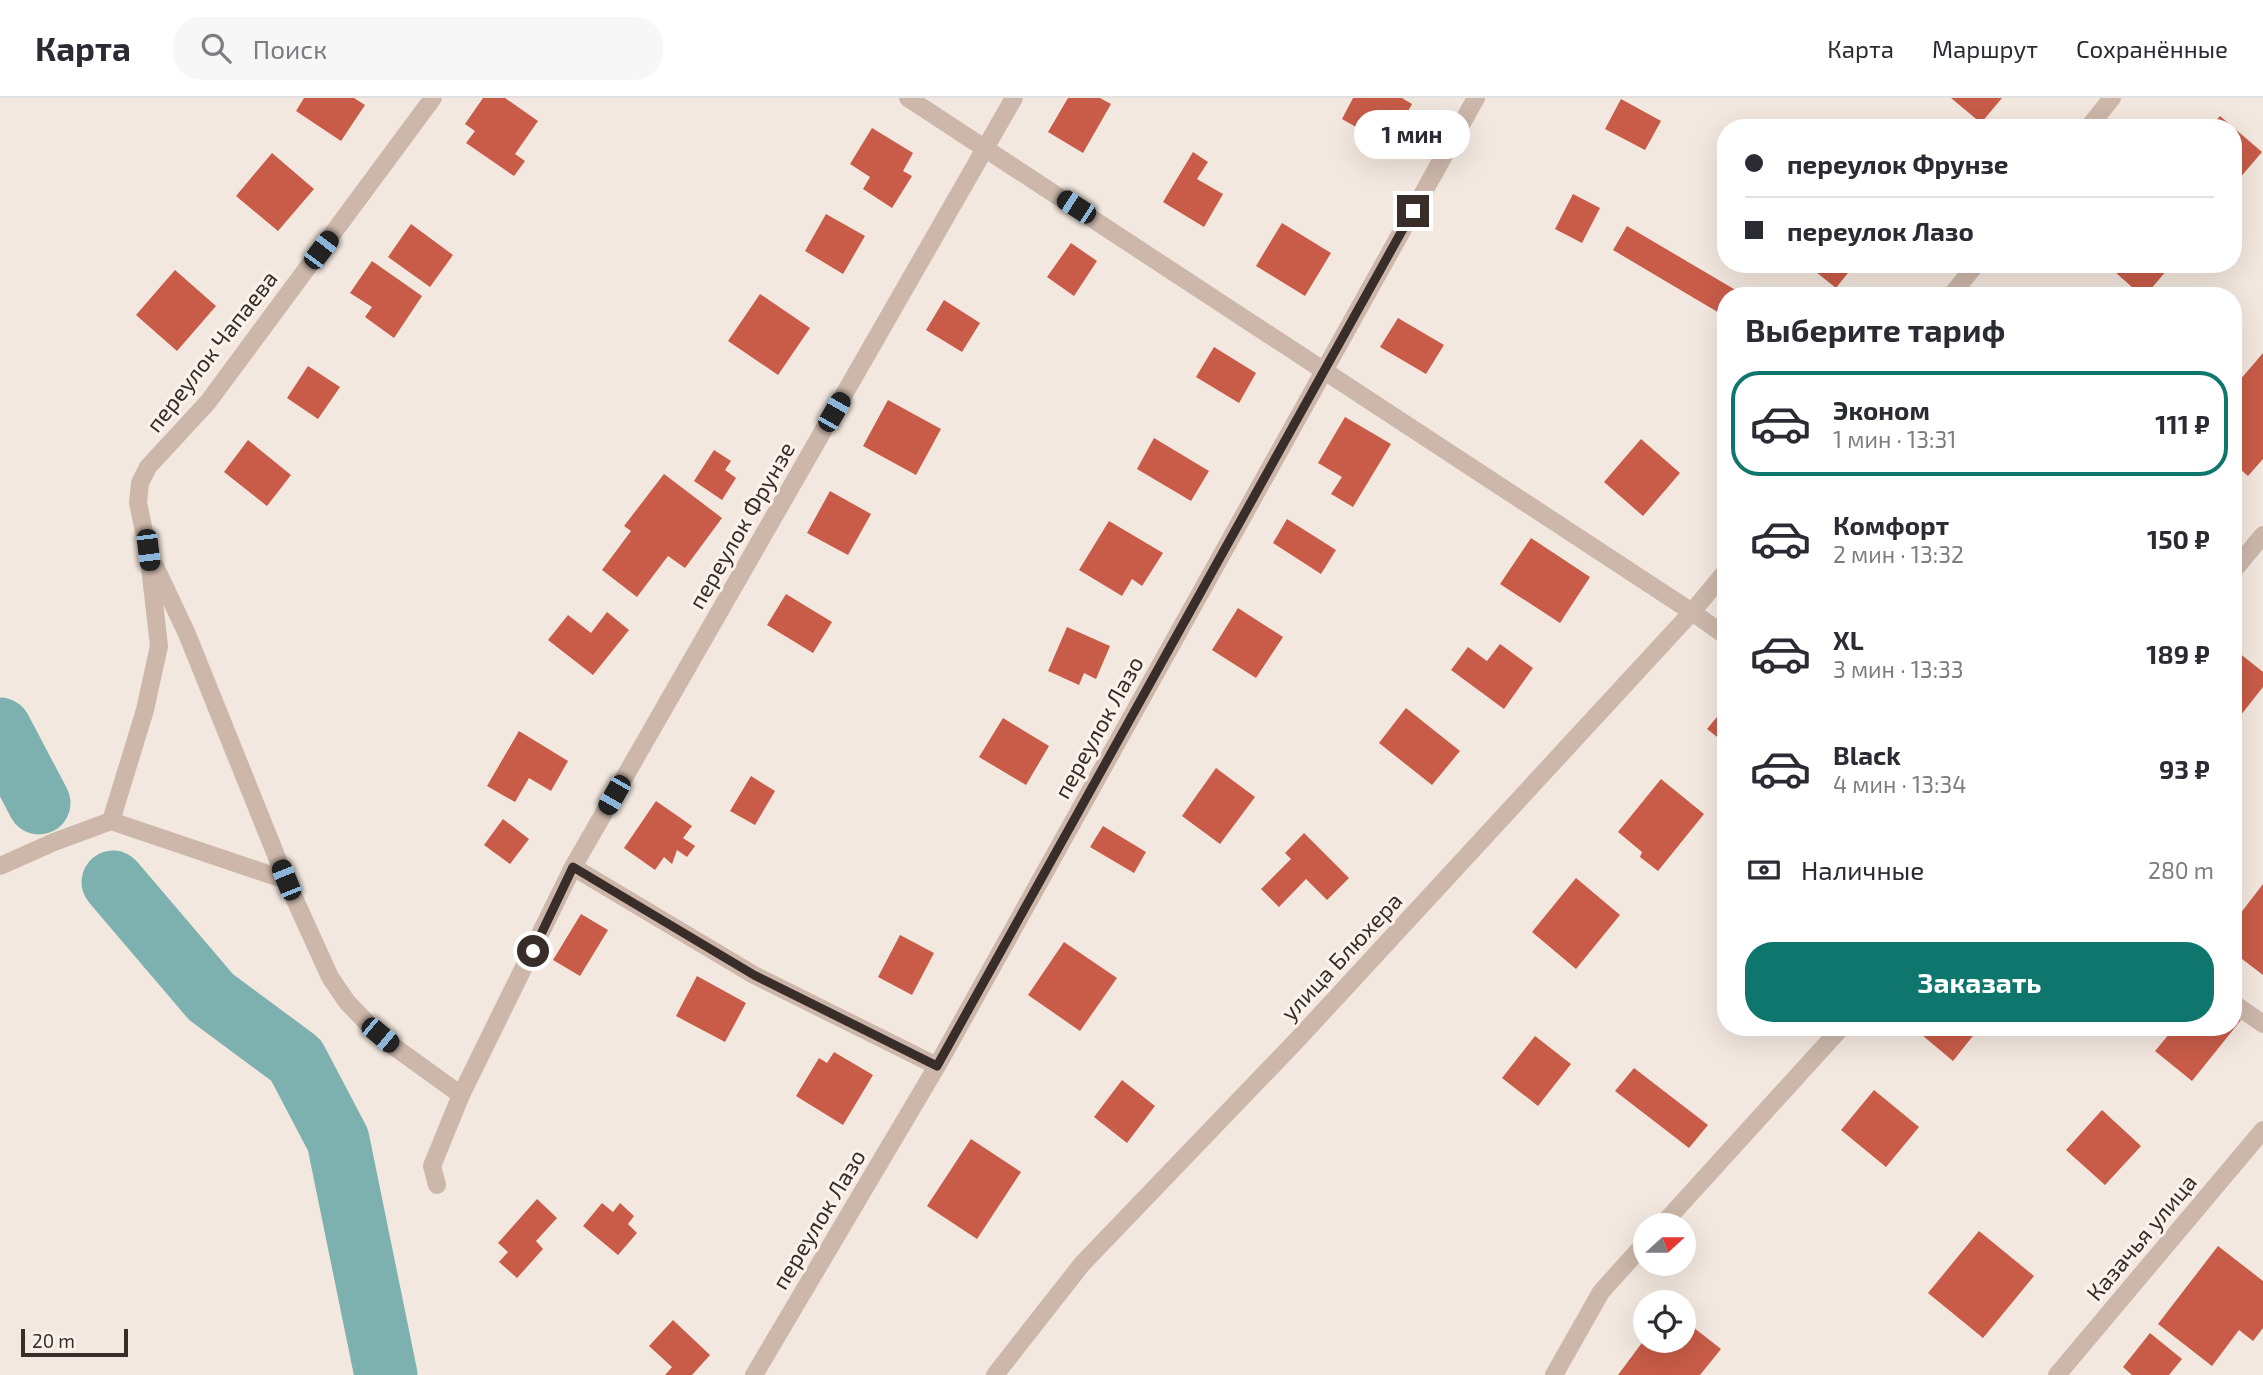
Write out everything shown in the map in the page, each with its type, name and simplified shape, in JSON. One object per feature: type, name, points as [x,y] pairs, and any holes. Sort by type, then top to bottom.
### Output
[{"type":"street","name":"переулок Чапаева","points":[[148,550],[138,503],[139,483],[148,467],[208,402],[433,98]]},
{"type":"street","points":[[908,98],[1717,630]]},
{"type":"street","name":"переулок Фрунзе","points":[[437,1185],[432,1166],[461,1095],[573,867],[1014,98]]},
{"type":"street","name":"переулок Лазо","points":[[754,1375],[937,1066],[1476,98]]},
{"type":"street","points":[[2095,119],[2112,98]]},
{"type":"street","points":[[1958,287],[1969,273]]},
{"type":"street","points":[[2242,560],[2263,535]]},
{"type":"street","points":[[111,821],[145,710],[159,646],[148,550]]},
{"type":"street","points":[[148,550],[187,634],[286,880],[330,977],[346,1002],[393,1046],[461,1095]]},
{"type":"street","name":"улица Блюхера","points":[[995,1375],[1082,1264],[1298,1039],[1717,582]]},
{"type":"street","points":[[0,866],[111,821],[286,880]]},
{"type":"street","points":[[573,867],[754,975],[937,1066]]},
{"type":"street","points":[[2242,1009],[2263,1024]]},
{"type":"street","points":[[1673,1213],[1834,1036]]},
{"type":"street","name":"Казачья улица","points":[[2057,1375],[2263,1130]]},
{"type":"street","points":[[1554,1375],[1601,1292],[1633,1256]]},
{"type":"building","points":[[304,98],[354,98],[365,105],[341,141],[296,111]]},
{"type":"building","points":[[483,98],[505,98],[538,121],[515,154],[525,161],[514,176],[466,143],[475,131],[465,124]]},
{"type":"building","points":[[1068,98],[1100,98],[1111,104],[1083,153],[1048,132]]},
{"type":"building","points":[[1353,98],[1402,98],[1412,104],[1389,146],[1342,119]]},
{"type":"building","points":[[1951,98],[2002,98],[1984,119],[1976,119]]},
{"type":"building","points":[[1621,99],[1661,121],[1645,150],[1605,129]]},
{"type":"building","points":[[872,128],[913,153],[903,171],[912,176],[892,208],[863,189],[870,177],[850,164]]},
{"type":"building","points":[[2242,135],[2262,152],[2242,175]]},
{"type":"building","points":[[1193,152],[1208,162],[1197,179],[1223,194],[1204,227],[1163,202]]},
{"type":"building","points":[[272,153],[314,189],[278,231],[236,196]]},
{"type":"building","points":[[1573,194],[1600,208],[1582,243],[1555,229]]},
{"type":"building","points":[[826,214],[865,236],[843,274],[805,251]]},
{"type":"building","points":[[1282,223],[1331,253],[1305,296],[1256,266]]},
{"type":"building","points":[[411,224],[453,255],[430,287],[388,257]]},
{"type":"building","points":[[1627,226],[1731,287],[1717,287],[1717,312],[1613,250]]},
{"type":"building","points":[[1071,243],[1097,261],[1074,296],[1047,277]]},
{"type":"building","points":[[372,261],[422,296],[394,338],[365,317],[372,307],[350,293]]},
{"type":"building","points":[[175,270],[216,306],[177,351],[136,315]]},
{"type":"building","points":[[1817,273],[1848,273],[1835,287]]},
{"type":"building","points":[[2116,273],[2164,273],[2153,287],[2132,287]]},
{"type":"building","points":[[760,294],[810,328],[778,375],[728,341]]},
{"type":"building","points":[[944,300],[980,323],[962,352],[926,330]]},
{"type":"building","points":[[1398,318],[1444,345],[1426,374],[1380,347]]},
{"type":"building","points":[[1214,347],[1256,373],[1239,403],[1196,377]]},
{"type":"building","points":[[2263,353],[2263,459],[2248,476],[2242,471],[2242,378]]},
{"type":"building","points":[[308,366],[340,387],[318,419],[287,398]]},
{"type":"building","points":[[888,400],[941,429],[916,475],[863,446]]},
{"type":"building","points":[[1345,417],[1391,444],[1353,507],[1331,494],[1342,477],[1318,463]]},
{"type":"building","points":[[1154,438],[1209,471],[1191,501],[1137,469]]},
{"type":"building","points":[[1641,439],[1680,473],[1643,516],[1604,482]]},
{"type":"building","points":[[248,440],[291,475],[267,506],[224,472]]},
{"type":"building","points":[[714,450],[731,461],[725,470],[736,478],[722,500],[694,481]]},
{"type":"building","points":[[664,474],[722,518],[685,568],[668,556],[637,597],[602,570],[631,531],[624,526]]},
{"type":"building","points":[[830,491],[871,514],[848,555],[807,533]]},
{"type":"building","points":[[1287,519],[1336,550],[1321,574],[1273,543]]},
{"type":"building","points":[[1109,521],[1163,553],[1142,586],[1132,579],[1122,596],[1079,570]]},
{"type":"building","points":[[1531,538],[1590,577],[1560,623],[1500,584]]},
{"type":"building","points":[[786,594],[832,622],[813,653],[767,625]]},
{"type":"building","points":[[1238,608],[1283,637],[1256,678],[1212,650]]},
{"type":"building","points":[[607,612],[629,630],[593,675],[548,640],[568,615],[591,633]]},
{"type":"building","points":[[1067,627],[1110,646],[1096,679],[1084,673],[1079,685],[1048,671]]},
{"type":"building","points":[[1500,644],[1533,668],[1504,709],[1451,670],[1468,647],[1487,661]]},
{"type":"building","points":[[2242,655],[2263,672],[2263,687],[2242,714]]},
{"type":"building","points":[[1406,708],[1460,751],[1432,785],[1379,743]]},
{"type":"building","points":[[1717,717],[1717,737],[1707,729]]},
{"type":"building","points":[[1003,718],[1049,746],[1026,785],[979,757]]},
{"type":"building","points":[[519,731],[568,761],[551,791],[529,778],[515,802],[487,786]]},
{"type":"building","points":[[1216,768],[1255,797],[1220,844],[1182,816]]},
{"type":"building","points":[[751,776],[775,791],[755,825],[730,811]]},
{"type":"building","points":[[1661,779],[1704,814],[1658,871],[1640,857],[1642,852],[1618,832]]},
{"type":"building","points":[[656,801],[692,826],[683,838],[695,846],[687,857],[677,850],[672,864],[664,857],[655,870],[624,848]]},
{"type":"building","points":[[503,819],[529,839],[510,864],[484,845]]},
{"type":"building","points":[[1103,826],[1146,852],[1134,873],[1090,847]]},
{"type":"building","points":[[1304,833],[1349,878],[1327,900],[1306,879],[1279,907],[1261,889],[1291,859],[1285,853]]},
{"type":"building","points":[[1576,878],[1620,915],[1576,969],[1532,932]]},
{"type":"building","points":[[2263,884],[2263,975],[2242,959],[2242,911]]},
{"type":"building","points":[[581,914],[608,930],[580,976],[553,960]]},
{"type":"building","points":[[900,935],[934,953],[912,995],[878,977]]},
{"type":"building","points":[[1064,942],[1117,978],[1080,1031],[1028,995]]},
{"type":"building","points":[[697,976],[746,1003],[725,1042],[676,1016]]},
{"type":"building","points":[[1535,1036],[1571,1064],[1538,1106],[1502,1078]]},
{"type":"building","points":[[1923,1036],[1973,1036],[1953,1061]]},
{"type":"building","points":[[2168,1036],[2228,1036],[2192,1081],[2155,1051]]},
{"type":"building","points":[[834,1052],[873,1075],[843,1125],[796,1096],[819,1058],[827,1063]]},
{"type":"building","points":[[1634,1068],[1708,1125],[1689,1148],[1615,1091]]},
{"type":"building","points":[[1122,1080],[1155,1106],[1127,1143],[1094,1117]]},
{"type":"building","points":[[1874,1090],[1919,1127],[1886,1167],[1841,1130]]},
{"type":"building","points":[[2102,1110],[2141,1146],[2105,1185],[2066,1150]]},
{"type":"building","points":[[971,1139],[1021,1172],[977,1239],[927,1206]]},
{"type":"building","points":[[537,1199],[557,1218],[536,1241],[543,1249],[517,1278],[499,1262],[508,1252],[498,1243]]},
{"type":"building","points":[[602,1203],[613,1212],[620,1203],[634,1216],[628,1224],[637,1233],[618,1255],[583,1226]]},
{"type":"building","points":[[1979,1231],[2034,1276],[1983,1338],[1928,1293]]},
{"type":"building","points":[[2218,1246],[2263,1281],[2263,1328],[2253,1341],[2239,1330],[2212,1366],[2158,1324]]},
{"type":"building","points":[[673,1320],[710,1355],[692,1375],[665,1375],[672,1367],[649,1346]]},
{"type":"building","points":[[1696,1329],[1721,1349],[1700,1375],[1618,1375],[1634,1353],[1696,1353]]},
{"type":"building","points":[[2150,1333],[2182,1359],[2169,1375],[2132,1375],[2123,1367]]},
{"type":"waterway","points":[[0,729],[39,803]]},
{"type":"waterway","points":[[113,882],[211,997],[296,1060],[338,1140],[386,1375]]},
{"type":"route","points":[[533,951],[573,867],[754,975],[937,1066],[1413,211]]}]
